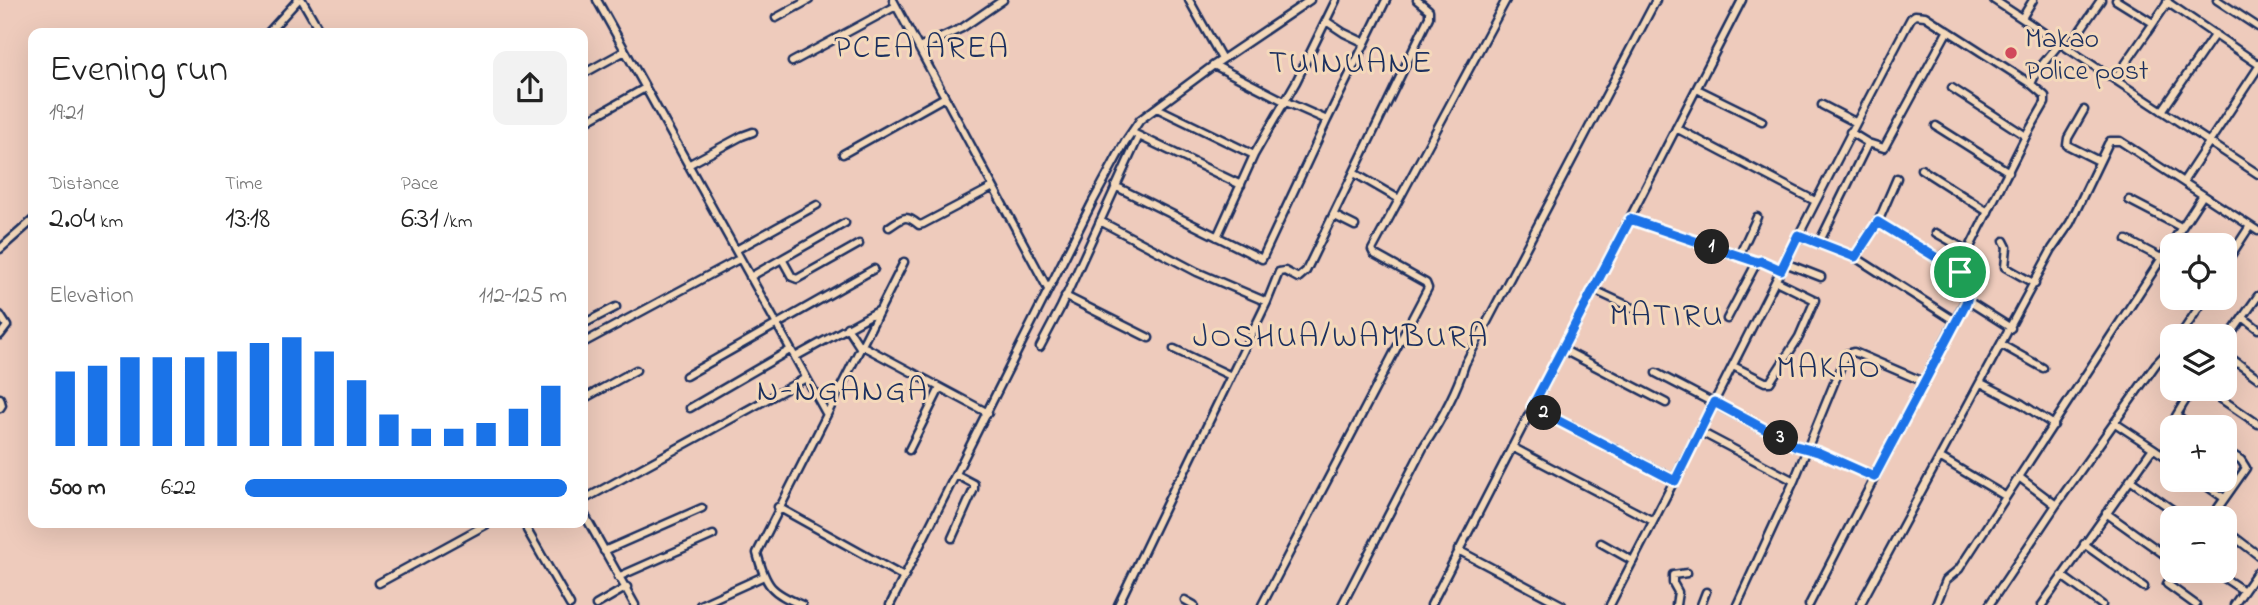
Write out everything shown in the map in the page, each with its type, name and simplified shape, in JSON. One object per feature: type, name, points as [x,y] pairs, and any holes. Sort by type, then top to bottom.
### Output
[{"type":"street","points":[[273,28],[300,0],[318,28]]},
{"type":"street","points":[[597,0],[826,413]]},
{"type":"street","points":[[776,18],[809,0]]},
{"type":"street","points":[[792,62],[902,0]]},
{"type":"street","points":[[919,48],[962,28],[1003,0]]},
{"type":"street","points":[[1189,0],[1222,59]]},
{"type":"street","points":[[890,605],[1048,289],[1131,132],[1140,120],[1222,59],[1310,0]]},
{"type":"street","points":[[1217,237],[1254,155],[1336,0]]},
{"type":"street","points":[[1115,186],[1262,259],[1386,0]]},
{"type":"street","points":[[1118,605],[1267,302],[1279,272],[1284,271],[1298,278],[1306,271],[1429,17],[1429,10],[1417,0]]},
{"type":"street","points":[[1262,605],[1428,288],[1426,283],[1372,250],[1506,0]]},
{"type":"street","points":[[1342,605],[1461,378],[1465,363],[1656,0]]},
{"type":"street","points":[[1431,605],[1742,0]]},
{"type":"street","points":[[1994,0],[2258,173]]},
{"type":"street","points":[[2022,18],[2033,0]]},
{"type":"street","points":[[2068,48],[2101,0]]},
{"type":"street","points":[[2116,0],[2153,23]]},
{"type":"street","points":[[2217,0],[2258,27]]},
{"type":"street","points":[[2115,79],[2168,1],[2258,66],[2183,182]]},
{"type":"street","points":[[895,3],[1048,289]]},
{"type":"street","points":[[1610,605],[1855,122],[1915,15],[1925,16],[2031,84],[2045,96],[2045,103],[1968,251],[1960,272]]},
{"type":"street","points":[[1326,21],[1365,43]]},
{"type":"street","points":[[1850,132],[1884,149],[1947,32]]},
{"type":"street","points":[[2162,111],[2215,34]]},
{"type":"street","points":[[2031,84],[2060,43]]},
{"type":"street","points":[[588,71],[625,51]]},
{"type":"street","points":[[1214,65],[1283,101],[1327,120]]},
{"type":"street","points":[[588,120],[645,88]]},
{"type":"street","points":[[1952,88],[2026,136]]},
{"type":"street","points":[[1697,89],[1762,121]]},
{"type":"street","points":[[843,154],[945,97]]},
{"type":"street","points":[[1822,105],[1855,122]]},
{"type":"street","points":[[1157,108],[1254,155]]},
{"type":"street","points":[[2084,110],[2068,138],[2067,145],[2099,161]]},
{"type":"street","points":[[1936,126],[2009,172]]},
{"type":"street","points":[[1676,128],[1815,201]]},
{"type":"street","points":[[688,165],[752,132]]},
{"type":"street","points":[[1131,132],[1241,185]]},
{"type":"street","points":[[1040,347],[1139,136]]},
{"type":"street","points":[[1860,605],[2052,250],[2070,223],[2110,141],[2120,141],[2258,231]]},
{"type":"street","points":[[1819,243],[1868,143]]},
{"type":"street","points":[[1921,169],[1989,212]]},
{"type":"street","points":[[1354,173],[1399,199]]},
{"type":"street","points":[[1855,257],[1878,222],[1896,178]]},
{"type":"street","points":[[889,227],[906,217],[919,225],[922,224],[993,187]]},
{"type":"street","points":[[2177,233],[2203,195]]},
{"type":"street","points":[[2129,200],[2181,227]]},
{"type":"street","points":[[736,250],[817,205]]},
{"type":"street","points":[[1333,215],[1355,226]]},
{"type":"street","points":[[1739,256],[1758,217]]},
{"type":"street","points":[[1630,219],[1757,262],[1821,277]]},
{"type":"street","points":[[1100,221],[1197,272],[1267,302]]},
{"type":"street","points":[[1809,605],[1966,303],[1972,283],[1960,272],[1878,222]]},
{"type":"street","points":[[750,277],[845,223]]},
{"type":"street","points":[[0,249],[28,224]]},
{"type":"street","points":[[2237,246],[2250,226]]},
{"type":"street","points":[[1936,233],[1968,251]]},
{"type":"street","points":[[1798,235],[1855,257],[1955,321]]},
{"type":"street","points":[[2127,240],[2160,257]]},
{"type":"street","points":[[2004,241],[2007,247],[2005,267],[2035,284]]},
{"type":"street","points":[[782,259],[792,277],[797,279],[859,244]]},
{"type":"street","points":[[588,340],[739,259]]},
{"type":"street","points":[[1936,605],[1946,580],[1959,569],[2160,260]]},
{"type":"street","points":[[802,605],[774,592],[764,576],[757,553],[904,261]]},
{"type":"street","points":[[1727,319],[1757,262]]},
{"type":"street","points":[[686,376],[874,269]]},
{"type":"street","points":[[1733,366],[1770,382],[1799,337],[1815,300],[1776,281]]},
{"type":"street","points":[[1594,290],[1633,308]]},
{"type":"street","points":[[1065,296],[1149,338]]},
{"type":"street","points":[[2237,327],[2258,296]]},
{"type":"street","points":[[1966,303],[1973,304],[2011,328]]},
{"type":"street","points":[[588,321],[616,307]]},
{"type":"street","points":[[690,408],[880,310]]},
{"type":"street","points":[[0,315],[7,326],[0,335]]},
{"type":"street","points":[[2244,318],[2258,329]]},
{"type":"street","points":[[847,327],[861,346],[988,413]]},
{"type":"street","points":[[2002,345],[2043,368]]},
{"type":"street","points":[[1174,349],[1231,376]]},
{"type":"street","points":[[1562,349],[1666,403]]},
{"type":"street","points":[[1737,605],[1794,481],[1848,352],[1854,352],[1924,382]]},
{"type":"street","points":[[1989,605],[2056,505],[2160,360]]},
{"type":"street","points":[[2237,363],[2258,378]]},
{"type":"street","points":[[588,396],[636,370]]},
{"type":"street","points":[[1656,373],[1796,446],[1874,477]]},
{"type":"street","points":[[588,497],[806,378]]},
{"type":"street","points":[[1981,383],[2054,425]]},
{"type":"street","points":[[909,450],[940,388]]},
{"type":"street","points":[[0,398],[0,408]]},
{"type":"street","points":[[2224,401],[2258,424]]},
{"type":"street","points":[[1532,407],[1675,481]]},
{"type":"street","points":[[2115,423],[2160,453]]},
{"type":"street","points":[[1699,431],[1794,481]]},
{"type":"street","points":[[1511,447],[1653,522]]},
{"type":"street","points":[[2042,605],[2153,448]]},
{"type":"street","points":[[2237,457],[2246,468],[2237,480]]},
{"type":"street","points":[[1941,458],[2005,496]]},
{"type":"street","points":[[952,538],[974,489],[974,484],[957,475]]},
{"type":"street","points":[[2019,477],[2056,505]]},
{"type":"street","points":[[2130,480],[2167,506]]},
{"type":"street","points":[[2215,492],[2224,498]]},
{"type":"street","points":[[2219,506],[2228,492]]},
{"type":"street","points":[[778,507],[904,577]]},
{"type":"street","points":[[604,551],[702,508]]},
{"type":"street","points":[[2106,513],[2160,551]]},
{"type":"street","points":[[588,521],[635,605]]},
{"type":"street","points":[[379,583],[480,528]]},
{"type":"street","points":[[527,530],[570,605]]},
{"type":"street","points":[[618,577],[713,535]]},
{"type":"street","points":[[2237,539],[2258,555]]},
{"type":"street","points":[[1601,542],[1633,561]]},
{"type":"street","points":[[2084,544],[2144,587]]},
{"type":"street","points":[[1458,550],[1562,605]]},
{"type":"street","points":[[2234,605],[2258,571]]},
{"type":"street","points":[[1676,605],[1678,592],[1673,583],[1673,575],[1687,573]]},
{"type":"street","points":[[700,605],[764,576]]},
{"type":"street","points":[[2062,576],[2102,605]]},
{"type":"street","points":[[2168,583],[2196,605]]},
{"type":"street","points":[[2233,583],[2244,590]]},
{"type":"street","points":[[596,605],[627,587]]},
{"type":"street","points":[[1700,605],[1706,592]]},
{"type":"street","points":[[1185,600],[1194,605]]},
{"type":"place","name":"Makao Police post","points":[[2011,53]]},
{"type":"district","name":"PCEA AREA","points":[[922,46]]},
{"type":"district","name":"TUINUANE","points":[[1351,61]]},
{"type":"district","name":"MATIRU","points":[[1667,314]]},
{"type":"district","name":"JOSHUA/WAMBURA","points":[[1341,335]]},
{"type":"district","name":"MAKAO","points":[[1829,366]]},
{"type":"district","name":"N-NGANGA","points":[[843,389]]},
{"type":"route","points":[[1630,219],[1757,262],[1761,261],[1781,270],[1798,235],[1855,257],[1878,222],[1960,272],[1972,283],[1966,303],[1874,477],[1818,452],[1796,446],[1714,402],[1675,481],[1532,407],[1630,219]]}]
